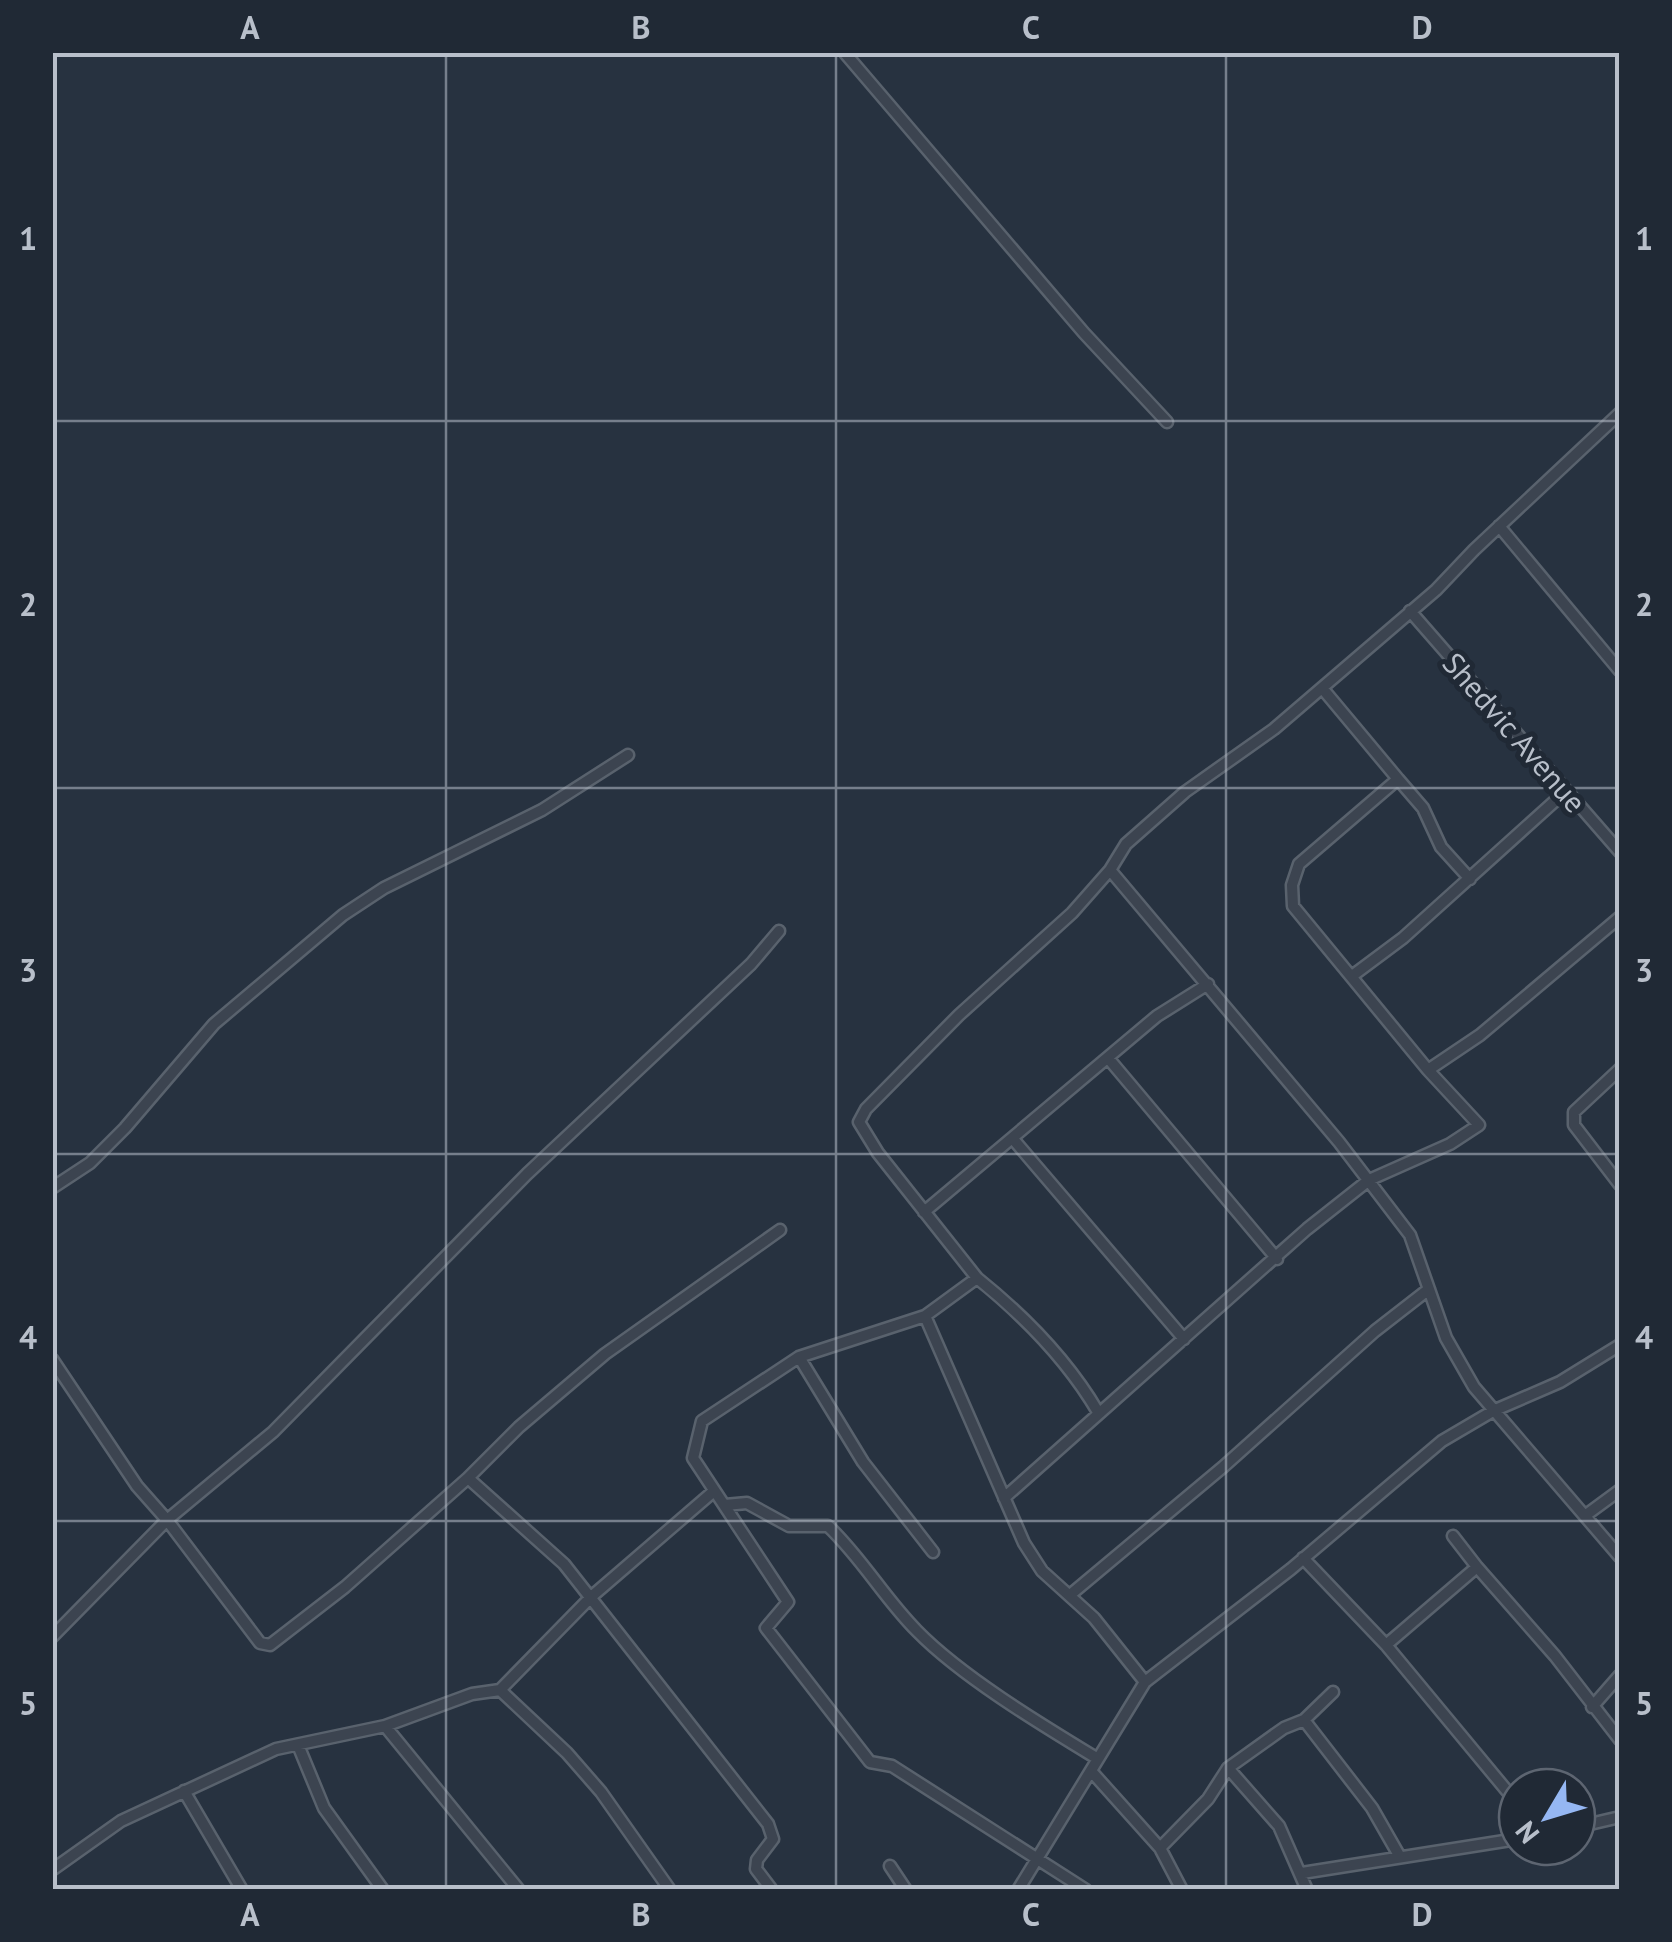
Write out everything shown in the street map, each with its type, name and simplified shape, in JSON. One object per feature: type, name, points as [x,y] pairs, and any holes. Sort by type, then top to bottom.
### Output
[{"type":"street","points":[[844,52],[1084,333],[1166,422]]},
{"type":"street","points":[[1098,1412],[1081,1384],[1005,1300],[977,1278],[878,1154],[859,1122],[866,1109],[914,1058],[1072,914],[1110,870],[1126,844],[1186,792],[1274,729],[1436,590],[1620,413]]},
{"type":"street","points":[[1499,526],[1620,671]]},
{"type":"street","name":"Shedvic Avenue","points":[[1410,611],[1620,852]]},
{"type":"street","points":[[1322,688],[1423,808],[1440,847],[1470,879]]},
{"type":"street","points":[[52,1188],[90,1163],[125,1128],[214,1024],[343,915],[384,888],[542,810],[628,756]]},
{"type":"street","points":[[1004,1498],[1277,1259],[1307,1228],[1369,1180],[1450,1144],[1479,1126],[1293,906],[1292,885],[1300,864],[1398,778]]},
{"type":"street","points":[[1352,976],[1404,938],[1566,792]]},
{"type":"street","points":[[1110,870],[1208,984],[1410,1235],[1446,1338],[1474,1387],[1620,1557]]},
{"type":"street","points":[[1428,1070],[1480,1035],[1620,917]]},
{"type":"street","points":[[52,1637],[167,1520],[273,1432],[528,1174],[751,964],[779,930]]},
{"type":"street","points":[[924,1212],[1157,1016],[1208,984]]},
{"type":"street","points":[[1108,1058],[1277,1259]]},
{"type":"street","points":[[1620,1069],[1574,1112],[1574,1125],[1620,1185]]},
{"type":"street","points":[[1014,1140],[1184,1339]]},
{"type":"street","points":[[52,1359],[137,1486],[260,1643],[270,1644],[345,1587],[468,1478],[519,1427],[606,1354],[780,1230]]},
{"type":"street","points":[[977,1278],[925,1316],[799,1357],[702,1421],[693,1458],[788,1602],[766,1628],[870,1762],[892,1766],[1086,1890]]},
{"type":"street","points":[[1070,1595],[1223,1467],[1375,1331],[1429,1290]]},
{"type":"street","points":[[925,1316],[1024,1543],[1042,1571],[1094,1618],[1144,1682]]},
{"type":"street","points":[[1018,1890],[1144,1682],[1303,1558],[1442,1442],[1493,1411],[1560,1382],[1620,1345]]},
{"type":"street","points":[[799,1357],[862,1462],[933,1552]]},
{"type":"street","points":[[468,1478],[564,1564],[768,1824],[773,1838],[757,1860],[756,1869],[772,1890]]},
{"type":"street","points":[[1586,1515],[1620,1490]]},
{"type":"street","points":[[52,1870],[121,1822],[276,1750],[385,1726],[472,1694],[500,1690],[592,1598],[714,1491]]},
{"type":"street","points":[[725,1504],[746,1503],[789,1526],[828,1526],[856,1552],[917,1632],[991,1689],[1098,1759]]},
{"type":"street","points":[[1453,1536],[1620,1740]]},
{"type":"street","points":[[1303,1558],[1386,1645],[1497,1779]]},
{"type":"street","points":[[1386,1645],[1477,1568]]},
{"type":"street","points":[[1592,1707],[1620,1675]]},
{"type":"street","points":[[500,1690],[567,1753],[601,1792],[670,1890]]},
{"type":"street","points":[[1160,1848],[1208,1798],[1228,1768],[1284,1728],[1304,1720],[1333,1692]]},
{"type":"street","points":[[1304,1720],[1372,1808],[1400,1857]]},
{"type":"street","points":[[385,1726],[519,1890]]},
{"type":"street","points":[[298,1745],[324,1808],[382,1890]]},
{"type":"street","points":[[1228,1768],[1279,1826],[1307,1890]]},
{"type":"street","points":[[1091,1772],[1160,1848],[1182,1890]]},
{"type":"street","points":[[184,1791],[242,1890]]},
{"type":"street","points":[[1302,1873],[1497,1842]]},
{"type":"street","points":[[890,1866],[906,1890]]}]
